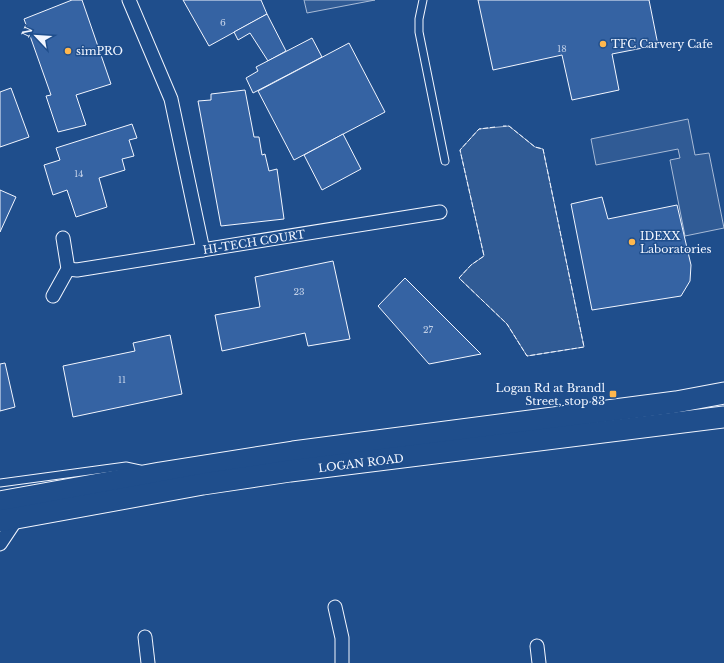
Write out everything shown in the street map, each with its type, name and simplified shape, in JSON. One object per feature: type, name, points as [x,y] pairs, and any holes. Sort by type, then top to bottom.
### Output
[{"type":"main road","name":"LOGAN ROAD","points":[[0,502],[160,472],[293,452],[655,405],[724,394]]},
{"type":"main road","name":"LOGAN ROAD","points":[[9,519],[203,484],[290,471],[724,417]]},
{"type":"street","points":[[129,0],[171,99],[203,250]]},
{"type":"street","name":"HI-TECH COURT","points":[[68,269],[77,270],[440,212]]},
{"type":"street","points":[[53,296],[68,269],[63,238]]},
{"type":"street","points":[[0,544],[9,519]]},
{"type":"street","points":[[335,607],[342,638],[342,663]]},
{"type":"street","points":[[145,637],[148,663]]},
{"type":"street","points":[[537,646],[539,663]]},
{"type":"lane","points":[[423,0],[418,32],[445,161]]},
{"type":"lane","name":"LOGAN ROAD","points":[[0,483],[126,466],[160,472]]},
{"type":"shaded area","points":[[304,0],[375,0],[307,13]]},
{"type":"shaded area","points":[[688,119],[695,155],[709,153],[724,228],[685,236],[670,160],[680,158],[678,149],[596,165],[591,139]]},
{"type":"shaded area","points":[[509,126],[535,147],[543,149],[584,347],[527,356],[507,324],[459,278],[471,265],[484,256],[460,150],[479,129]]},
{"type":"building","name":"simPRO","points":[[72,0],[82,0],[111,84],[76,95],[86,125],[58,132],[46,96],[51,95],[24,19]]},
{"type":"building","points":[[183,0],[261,0],[267,14],[209,46]]},
{"type":"building","points":[[478,0],[649,0],[658,45],[612,54],[619,90],[572,100],[562,55],[493,70]]},
{"type":"building","points":[[267,14],[286,51],[268,61],[250,33],[238,40],[234,32]]},
{"type":"building","points":[[312,38],[322,57],[253,93],[246,78],[258,71],[256,67]]},
{"type":"building","points":[[349,43],[385,112],[294,160],[258,91]]},
{"type":"building","points":[[11,88],[29,137],[0,147],[0,92]]},
{"type":"building","points":[[245,90],[254,137],[259,137],[262,155],[265,154],[269,171],[277,169],[284,219],[221,226],[198,101],[211,100],[211,94]]},
{"type":"building","points":[[132,124],[137,138],[129,140],[134,156],[122,159],[125,170],[99,178],[107,207],[76,217],[67,190],[53,195],[44,165],[60,160],[56,148]]},
{"type":"building","points":[[343,134],[361,169],[322,190],[304,155]]},
{"type":"building","points":[[0,190],[16,197],[0,232]]},
{"type":"building","name":"IDEXX Laboratories","points":[[602,197],[608,219],[677,205],[691,265],[690,281],[681,296],[592,310],[571,204]]},
{"type":"building","points":[[333,261],[350,339],[308,346],[305,333],[222,351],[215,315],[260,307],[255,277]]},
{"type":"building","points":[[405,278],[481,354],[429,364],[378,306]]},
{"type":"building","points":[[170,335],[182,394],[73,417],[63,366],[135,351],[133,343]]},
{"type":"building","points":[[5,363],[15,407],[0,411],[0,364]]},
{"type":"fence","points":[[495,127],[479,129],[460,150],[484,256],[471,265],[459,278],[507,324],[527,356],[584,347],[543,149],[535,147],[509,126],[503,126]]},
{"type":"place","name":"TFC Carvery Cafe","points":[[603,44]]},
{"type":"place","name":"simPRO","points":[[68,51]]},
{"type":"place","name":"IDEXX Laboratories","points":[[632,242]]},
{"type":"place","name":"Logan Rd at Brandl Street, stop 83","points":[[613,394]]}]
